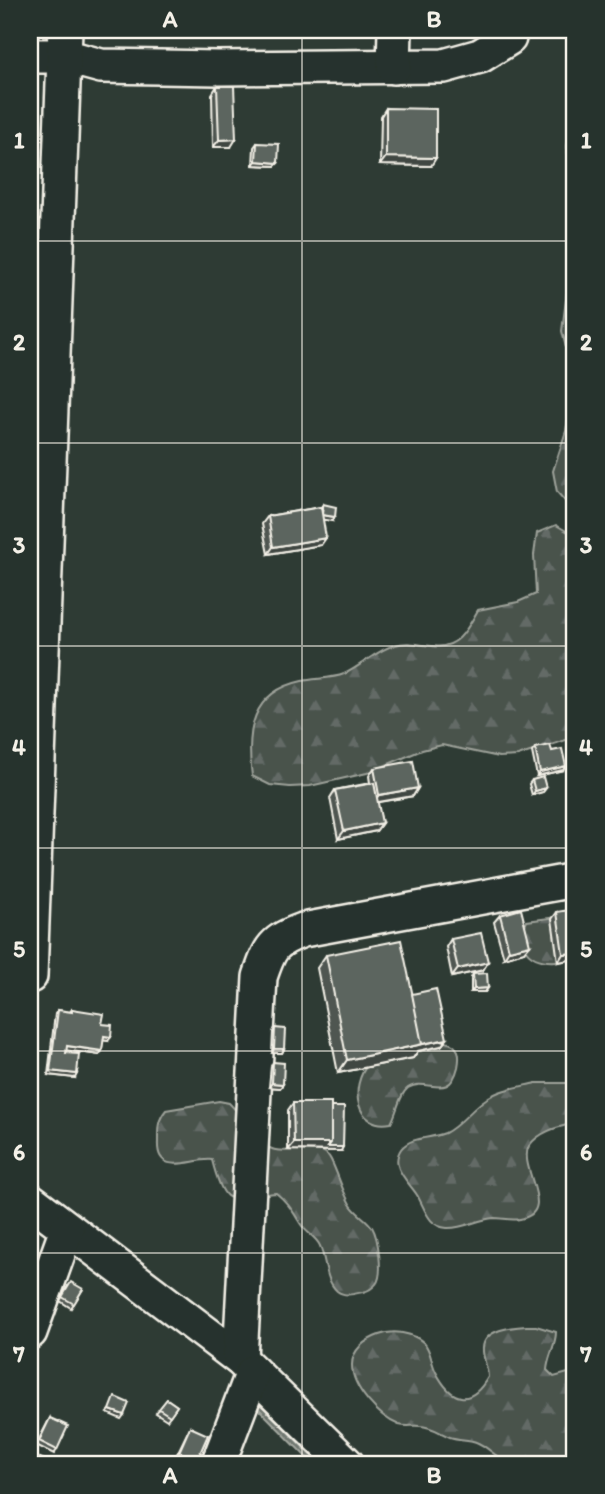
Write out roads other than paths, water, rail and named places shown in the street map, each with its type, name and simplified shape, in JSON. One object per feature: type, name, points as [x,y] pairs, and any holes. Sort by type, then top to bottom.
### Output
[{"type":"street","points":[[394,30],[394,67]]},
{"type":"street","points":[[65,43],[101,66],[443,66],[480,56],[509,38],[510,30]]},
{"type":"street","points":[[30,56],[65,43]]},
{"type":"street","points":[[30,976],[65,43]]},
{"type":"street","points":[[218,1464],[247,1365],[260,977],[267,956],[281,939],[303,930],[575,880]]},
{"type":"street","points":[[30,1200],[247,1365],[347,1464]]},
{"type":"street","points":[[30,1332],[67,1229]]},
{"type":"water","points":[[259,1403],[320,1464],[313,1464],[257,1407]]}]
